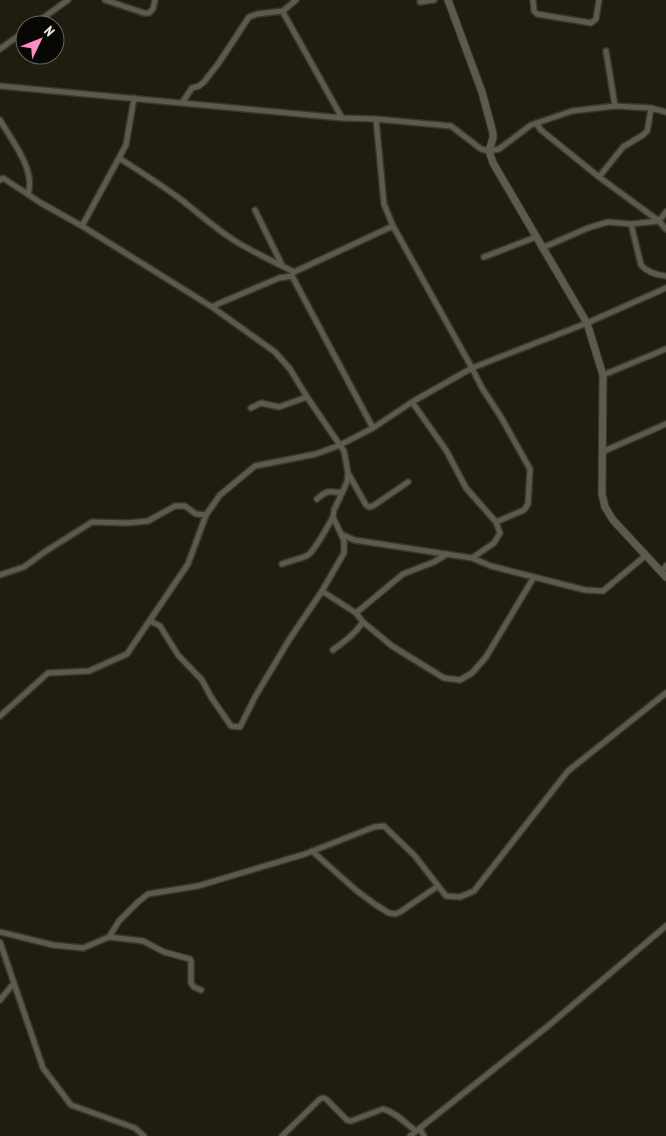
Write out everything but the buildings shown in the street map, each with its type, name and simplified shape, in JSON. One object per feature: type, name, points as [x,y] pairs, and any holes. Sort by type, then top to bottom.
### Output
[{"type":"street","points":[[47,15],[68,0]]},
{"type":"street","points":[[105,0],[144,13],[149,13],[153,8],[155,0]]},
{"type":"street","points":[[182,103],[192,88],[204,82],[249,17],[257,14],[283,11],[296,0]]},
{"type":"street","points":[[420,2],[434,0]]},
{"type":"street","points":[[448,0],[482,92],[493,133],[489,151],[493,163],[587,323],[603,375],[602,494],[605,507],[612,520],[645,556],[664,572]]},
{"type":"street","points":[[451,8],[456,0]]},
{"type":"street","points":[[533,0],[536,14],[591,23],[596,19],[599,0]]},
{"type":"street","points":[[283,11],[342,118]]},
{"type":"street","points":[[0,49],[15,38]]},
{"type":"street","points":[[606,51],[616,106]]},
{"type":"street","points":[[0,86],[342,118],[451,126],[481,149],[489,151],[499,148],[531,125],[572,110],[616,106],[651,108],[666,112]]},
{"type":"street","points":[[82,226],[126,145],[134,98]]},
{"type":"street","points":[[599,177],[623,148],[647,131],[651,108]]},
{"type":"street","points":[[376,119],[384,204],[393,226],[482,388],[502,417],[530,469],[528,504],[524,510],[496,522]]},
{"type":"street","points":[[0,120],[27,166],[30,176],[28,194]]},
{"type":"street","points":[[536,123],[541,130],[599,177],[659,221],[666,229]]},
{"type":"street","points":[[119,158],[150,177],[231,238],[293,274],[373,428]]},
{"type":"street","points":[[1,178],[212,307],[275,352],[290,369],[344,451],[348,473],[347,482],[332,518],[310,554],[282,564]]},
{"type":"street","points":[[255,210],[282,266]]},
{"type":"street","points":[[542,248],[588,228],[608,222],[631,224],[659,221],[666,212]]},
{"type":"street","points":[[631,224],[641,265],[645,270],[666,276]]},
{"type":"street","points":[[212,307],[220,302],[293,274],[393,226]]},
{"type":"street","points":[[484,257],[536,237]]},
{"type":"street","points":[[0,716],[48,674],[89,671],[127,654],[188,564],[206,515],[220,495],[256,466],[316,454],[340,445],[373,428],[412,402],[472,368],[587,323],[666,288]]},
{"type":"street","points":[[603,375],[666,349]]},
{"type":"street","points":[[251,408],[261,403],[279,407],[307,397]]},
{"type":"street","points":[[412,402],[446,450],[466,488],[496,522],[500,533],[494,542],[472,558]]},
{"type":"street","points":[[602,452],[666,424]]},
{"type":"street","points":[[348,473],[366,505],[370,507],[408,482]]},
{"type":"street","points":[[317,499],[328,491],[342,493]]},
{"type":"street","points":[[0,576],[24,567],[92,522],[127,523],[148,521],[175,506],[185,506],[196,514],[206,515]]},
{"type":"street","points":[[150,622],[160,626],[178,655],[202,680],[211,698],[231,726],[240,727],[289,640],[322,591],[344,553],[344,541],[332,518]]},
{"type":"street","points":[[341,534],[354,540],[472,558],[491,566],[585,590],[603,591],[645,556]]},
{"type":"street","points":[[356,613],[403,574],[434,562],[447,554]]},
{"type":"street","points":[[322,591],[356,613],[363,622],[392,646],[444,678],[460,680],[472,673],[486,657],[534,577]]},
{"type":"street","points":[[333,650],[357,631],[363,622]]},
{"type":"street","points":[[109,937],[119,921],[148,894],[198,886],[312,851],[374,827],[384,826],[416,856],[446,896],[460,897],[474,890],[568,771],[666,692]]},
{"type":"street","points":[[312,851],[356,891],[389,913],[395,914],[400,912],[438,886]]},
{"type":"street","points":[[410,1136],[548,1026],[666,926]]},
{"type":"street","points":[[0,932],[54,945],[83,948],[109,937],[143,941],[164,952],[190,959],[191,983],[194,987],[201,990]]},
{"type":"street","points":[[0,942],[43,1068],[71,1105],[135,1128],[144,1136]]},
{"type":"street","points":[[0,1000],[14,984]]},
{"type":"street","points":[[282,1136],[323,1098],[346,1120],[384,1109],[393,1113],[424,1136]]}]
